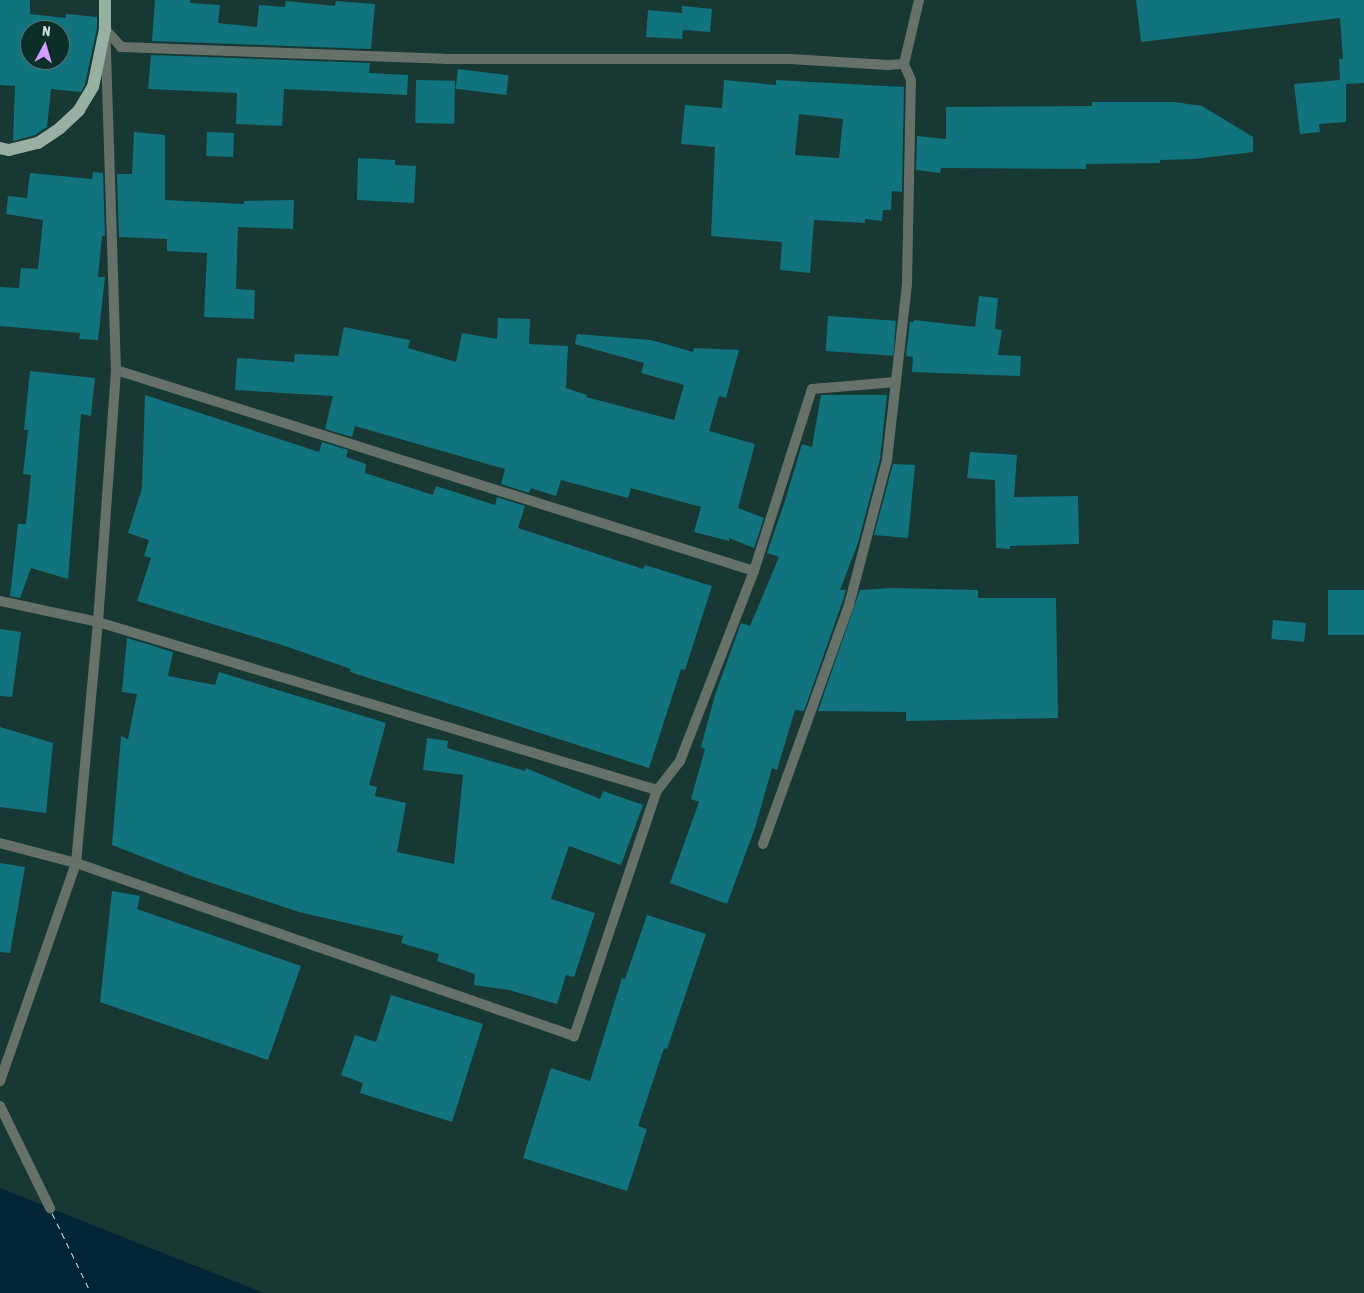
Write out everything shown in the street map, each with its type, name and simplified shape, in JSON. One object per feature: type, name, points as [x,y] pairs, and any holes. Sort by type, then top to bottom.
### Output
[{"type":"main road","points":[[0,148],[9,150],[38,143],[60,128],[79,110],[93,87],[105,30],[105,0]]},
{"type":"street","points":[[764,844],[849,605],[887,460],[907,284],[911,80],[904,64],[920,0]]},
{"type":"street","points":[[105,30],[121,47],[444,58],[790,59],[904,64]]},
{"type":"street","points":[[0,1081],[76,863],[98,622],[116,370],[105,30]]},
{"type":"street","points":[[116,370],[754,571]]},
{"type":"street","points":[[0,843],[76,863],[574,1036],[657,790],[680,761],[754,571],[812,389],[896,382]]},
{"type":"street","points":[[0,601],[98,622],[657,790]]},
{"type":"street","points":[[0,1106],[50,1208]]},
{"type":"water","points":[[0,1188],[50,1208],[264,1293],[0,1293]]},
{"type":"building","points":[[0,0],[30,0],[30,14],[66,18],[66,14],[97,17],[97,28],[85,84],[81,92],[51,89],[47,127],[35,135],[13,141],[15,86],[0,85]]},
{"type":"building","points":[[155,0],[190,0],[190,3],[220,5],[218,23],[257,27],[259,5],[285,7],[286,1],[335,6],[336,1],[375,4],[371,49],[152,41]]},
{"type":"building","points":[[1136,0],[1364,0],[1364,83],[1346,84],[1346,122],[1319,124],[1320,132],[1300,134],[1294,84],[1340,80],[1339,59],[1343,59],[1340,18],[1141,42]]},
{"type":"building","points":[[682,6],[712,9],[710,32],[683,30],[682,39],[646,37],[648,10],[682,13]]},
{"type":"building","points":[[151,55],[370,63],[369,73],[408,75],[407,95],[284,89],[282,126],[236,124],[237,93],[148,89]]},
{"type":"building","points":[[458,69],[509,75],[506,95],[456,89]]},
{"type":"building","points":[[416,80],[455,81],[454,124],[415,123]]},
{"type":"building","points":[[724,80],[776,85],[776,80],[904,87],[902,192],[892,191],[891,210],[883,210],[882,221],[865,219],[865,223],[814,220],[810,273],[780,270],[782,242],[711,236],[715,147],[681,144],[685,105],[722,108]],"holes":[[[799,114],[843,119],[839,158],[795,155]]]},
{"type":"building","points":[[1092,102],[1174,102],[1202,106],[1253,137],[1253,152],[1194,159],[1160,160],[1160,163],[1086,164],[1086,169],[941,168],[940,173],[916,170],[917,136],[946,139],[946,107],[1092,106]]},
{"type":"building","points":[[134,132],[165,135],[165,200],[244,204],[244,201],[294,200],[293,229],[238,227],[236,289],[255,290],[254,319],[204,317],[207,253],[167,251],[167,239],[119,237],[117,174],[132,174]]},
{"type":"building","points":[[207,132],[234,133],[233,157],[206,156]]},
{"type":"building","points":[[358,158],[395,160],[395,165],[416,166],[414,203],[357,200]]},
{"type":"building","points":[[93,172],[103,173],[105,236],[102,236],[98,277],[105,277],[98,340],[79,339],[80,333],[0,326],[0,287],[19,288],[21,268],[38,269],[43,220],[6,214],[8,196],[27,198],[30,173],[92,179]]},
{"type":"building","points":[[979,296],[998,298],[995,329],[1002,330],[998,355],[1021,356],[1020,376],[912,372],[913,357],[906,356],[910,322],[914,322],[914,320],[975,327]]},
{"type":"building","points":[[828,316],[896,321],[893,356],[826,351]]},
{"type":"building","points":[[498,318],[530,319],[529,344],[568,346],[566,388],[587,395],[586,397],[674,420],[684,385],[641,373],[644,363],[575,344],[577,334],[651,340],[693,352],[694,348],[739,350],[726,398],[719,396],[709,431],[755,444],[738,508],[764,518],[754,548],[729,538],[729,541],[694,532],[701,507],[631,488],[628,498],[561,480],[556,496],[531,488],[529,493],[501,484],[505,469],[355,426],[352,437],[325,429],[333,396],[235,390],[237,358],[294,362],[295,354],[338,356],[344,327],[410,340],[408,348],[456,362],[462,333],[497,339]]},
{"type":"building","points":[[30,371],[95,378],[91,416],[81,414],[68,579],[31,568],[20,598],[10,596],[18,524],[26,524],[31,475],[23,474],[28,430],[24,430]]},
{"type":"building","points":[[145,395],[319,452],[322,442],[348,450],[346,457],[366,464],[365,473],[433,495],[436,486],[495,505],[497,497],[525,506],[518,528],[643,569],[645,565],[712,586],[685,670],[681,669],[649,768],[350,672],[351,669],[285,646],[137,601],[151,558],[144,556],[149,540],[128,533],[142,488]]},
{"type":"building","points":[[821,395],[887,395],[880,459],[858,543],[840,590],[846,590],[842,603],[804,711],[795,710],[777,770],[772,768],[755,828],[727,904],[670,883],[699,802],[691,799],[705,749],[701,747],[715,695],[741,623],[750,626],[779,557],[767,553],[802,444],[812,447]]},
{"type":"building","points":[[970,452],[1017,455],[1014,497],[1078,496],[1079,544],[1010,546],[1010,549],[996,548],[995,480],[967,478]]},
{"type":"building","points":[[893,464],[915,465],[908,538],[874,535]]},
{"type":"building","points":[[892,588],[978,590],[978,598],[1056,598],[1058,718],[906,721],[906,712],[818,711],[860,590]]},
{"type":"building","points":[[1328,590],[1364,590],[1364,635],[1328,635]]},
{"type":"building","points":[[1273,620],[1306,623],[1304,642],[1271,639]]},
{"type":"building","points":[[0,629],[21,632],[12,697],[0,696]]},
{"type":"building","points":[[127,638],[173,652],[168,676],[215,685],[219,672],[386,723],[369,785],[377,787],[375,796],[406,803],[397,852],[454,864],[463,775],[423,770],[427,738],[448,741],[447,748],[525,771],[526,768],[600,799],[603,791],[643,805],[621,865],[569,846],[551,899],[595,913],[574,977],[566,975],[557,1004],[509,990],[474,985],[475,974],[437,961],[439,954],[401,943],[403,936],[299,912],[194,877],[112,845],[121,736],[128,739],[137,694],[122,692]]},
{"type":"building","points":[[0,727],[53,743],[46,813],[0,807]]},
{"type":"building","points":[[0,863],[25,867],[10,953],[0,952]]},
{"type":"building","points":[[112,891],[140,896],[137,909],[301,966],[268,1060],[100,1002]]},
{"type":"building","points":[[647,915],[706,934],[667,1049],[664,1048],[638,1126],[647,1129],[627,1191],[523,1158],[551,1068],[590,1081],[622,978],[625,979]]},
{"type":"building","points":[[391,995],[483,1024],[452,1122],[360,1093],[363,1083],[341,1075],[355,1035],[376,1042]]},
{"type":"ferry route","points":[[52,1213],[91,1293]]}]
